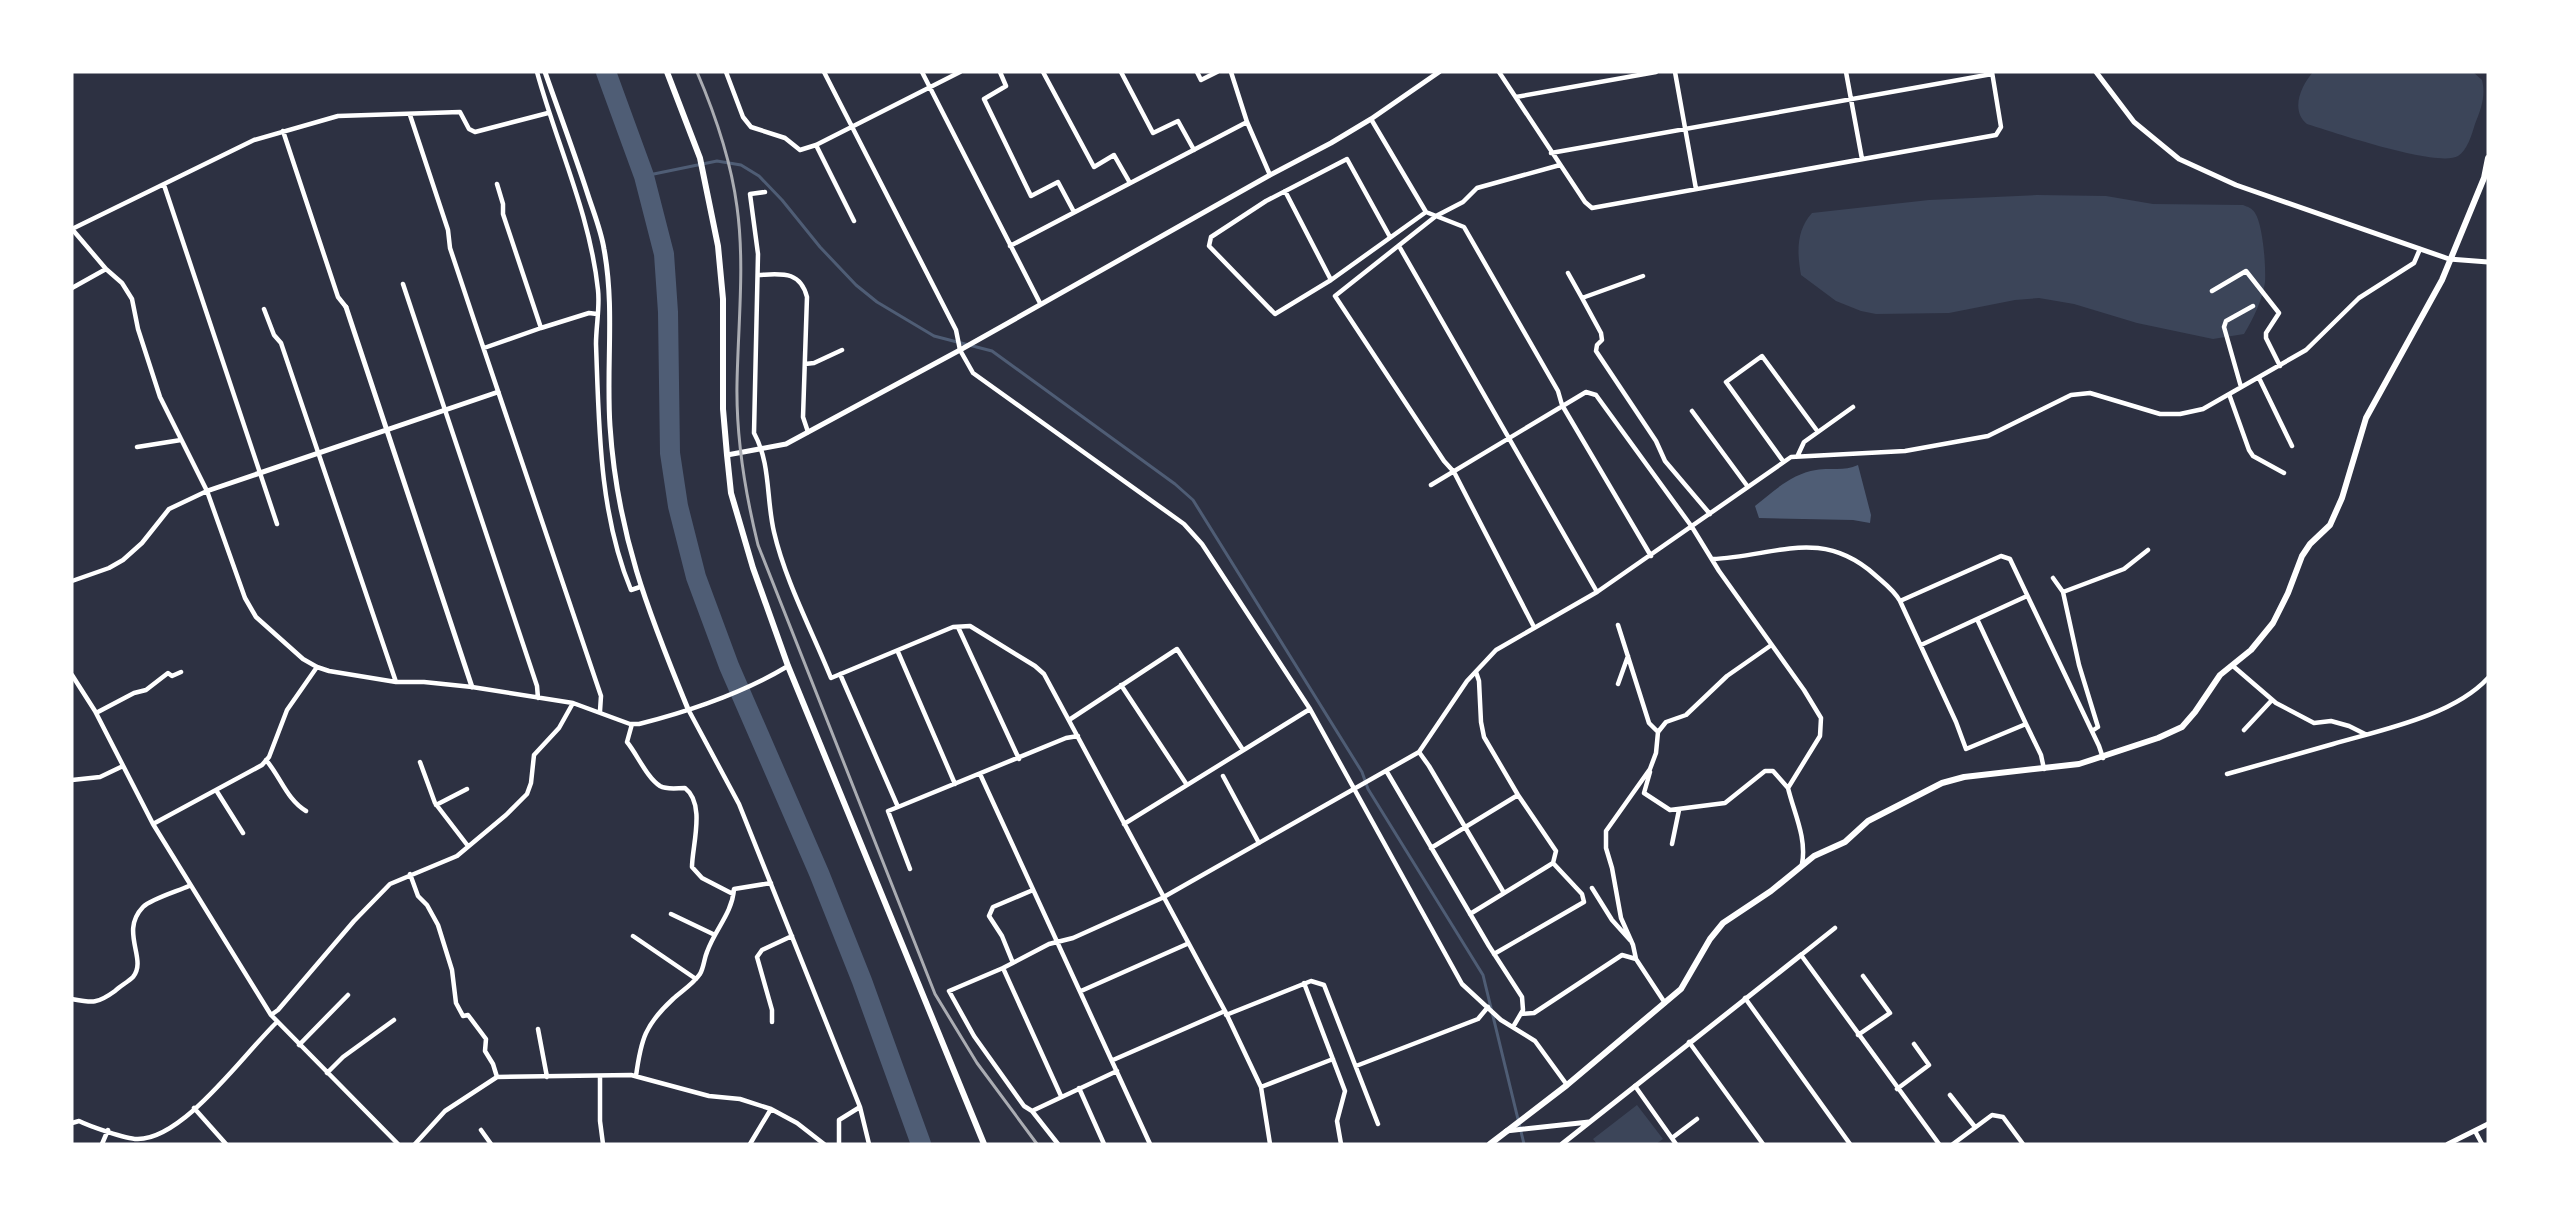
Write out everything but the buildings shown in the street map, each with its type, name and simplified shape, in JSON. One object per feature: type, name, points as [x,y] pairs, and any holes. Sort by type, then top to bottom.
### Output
[{"type":"main road","points":[[668,72],[700,158],[718,246],[723,299],[723,409],[727,455],[732,493],[750,557],[788,666],[984,1144]]},
{"type":"main road","points":[[1490,1144],[1567,1085],[1681,989],[1710,939],[1723,923],[1771,891],[1802,864],[1845,842],[1868,821],[1942,783],[1964,777],[2079,764],[2103,758],[2182,727],[2220,675],[2251,650],[2273,623],[2302,556],[2310,544],[2330,525],[2342,498],[2366,418],[2420,324],[2442,280],[2484,178],[2488,158]]},
{"type":"street","points":[[537,72],[548,113],[586,225],[599,292],[597,380],[603,476],[624,574],[631,590],[640,587]]},
{"type":"street","points":[[545,72],[572,144],[604,247],[609,286],[610,425],[613,459],[625,536],[640,587],[688,709],[739,804],[860,1107],[869,1144]]},
{"type":"street","points":[[726,72],[742,117],[751,127],[785,138],[800,150],[853,128],[960,72]]},
{"type":"street","points":[[824,72],[956,330],[960,350],[973,373],[1184,524],[1202,544],[1310,709],[1462,984],[1488,1008],[1536,1041],[1567,1085]]},
{"type":"street","points":[[922,72],[1040,303]]},
{"type":"street","points":[[1000,72],[1006,86],[984,99],[1030,196],[1058,182],[1074,212]]},
{"type":"street","points":[[1043,72],[1094,166],[1114,155],[1130,183]]},
{"type":"street","points":[[1121,72],[1153,132],[1178,121],[1194,150]]},
{"type":"street","points":[[1197,72],[1201,80],[1217,72]]},
{"type":"street","points":[[1231,72],[1247,122],[1269,175]]},
{"type":"street","points":[[727,455],[786,444],[960,350],[1371,119],[1439,72]]},
{"type":"street","points":[[1508,72],[1500,74],[1551,153],[1585,202],[1592,207],[1996,135],[2001,127],[1992,73],[1551,153]]},
{"type":"street","points":[[1516,97],[1656,72]]},
{"type":"street","points":[[1675,72],[1696,189]]},
{"type":"street","points":[[1846,72],[1862,159]]},
{"type":"street","points":[[2096,72],[2134,122],[2180,159],[2236,185],[2449,259],[2488,262]]},
{"type":"street","points":[[548,113],[475,132],[469,129],[460,112],[339,116],[254,140],[72,229],[106,269],[122,283],[132,299],[138,329],[160,397],[207,491],[238,585],[256,617],[303,658],[317,667],[396,682],[472,687],[573,703],[632,724],[675,715],[699,707],[773,675],[788,666]]},
{"type":"street","points":[[410,115],[448,230],[450,248],[601,696],[600,711]]},
{"type":"street","points":[[1371,119],[1426,212],[1464,227],[1558,391],[1563,405],[1651,556]]},
{"type":"street","points":[[1010,246],[1247,122]]},
{"type":"street","points":[[283,131],[338,297],[346,307],[389,430],[472,687]]},
{"type":"street","points":[[816,145],[854,221]]},
{"type":"street","points":[[1390,237],[1347,159],[1266,201],[1211,237],[1209,246],[1275,314],[1331,280],[1426,212]]},
{"type":"street","points":[[1534,627],[1454,472],[1444,461],[1335,296],[1436,216],[1463,202],[1477,188],[1560,165]]},
{"type":"street","points":[[497,184],[503,204],[503,214],[541,328]]},
{"type":"street","points":[[164,185],[277,524]]},
{"type":"street","points":[[1286,191],[1331,280]]},
{"type":"street","points":[[765,192],[750,194],[758,254],[754,433],[763,450],[773,530],[780,554],[831,678],[958,627],[970,626],[1035,666],[1044,674],[1225,1013],[1261,1087],[1270,1144]]},
{"type":"street","points":[[1399,246],[1597,592]]},
{"type":"street","points":[[1058,1144],[1032,1111],[1024,1106],[974,1036],[949,991],[1003,968],[1049,944],[1073,938],[1162,898],[1419,752],[1467,681],[1496,650],[1597,592],[1783,462],[1798,455],[1838,456],[1905,451],[1988,436],[2071,395],[2090,393],[2160,414],[2203,409],[2306,350],[2359,298],[2414,263],[2420,249]]},
{"type":"street","points":[[72,288],[106,269]]},
{"type":"street","points":[[2212,291],[2246,271],[2279,313],[2266,333],[2266,338],[2280,366]]},
{"type":"street","points":[[1568,273],[1601,333],[1602,340],[1597,345],[1596,351],[1598,356],[1656,441],[1665,461],[1710,514]]},
{"type":"street","points":[[758,275],[785,274],[796,279],[805,287],[807,297],[804,417],[808,432]]},
{"type":"street","points":[[1582,298],[1643,276]]},
{"type":"street","points":[[403,284],[537,686],[538,698]]},
{"type":"street","points":[[2241,387],[2224,327],[2226,321],[2253,306]]},
{"type":"street","points":[[264,309],[274,335],[281,343],[320,453],[396,682]]},
{"type":"street","points":[[484,348],[589,313],[597,314]]},
{"type":"street","points":[[805,364],[814,363],[842,350]]},
{"type":"street","points":[[1783,462],[1726,382],[1762,356],[1818,432]]},
{"type":"street","points":[[2259,378],[2292,446]]},
{"type":"street","points":[[72,581],[109,568],[123,560],[142,543],[169,509],[207,491],[498,392]]},
{"type":"street","points":[[1431,485],[1586,392],[1596,395],[1692,527],[1770,646],[1793,674],[1821,718],[1820,736],[1788,788]]},
{"type":"street","points":[[2229,394],[2253,456],[2284,473]]},
{"type":"street","points":[[1798,455],[1804,442],[1852,407]]},
{"type":"street","points":[[1692,411],[1748,487]]},
{"type":"street","points":[[137,447],[181,440]]},
{"type":"street","points":[[1712,559],[1788,549],[1827,548],[1848,555],[1866,567],[1896,594],[1956,722],[1966,749],[2026,724]]},
{"type":"street","points":[[2063,592],[2124,569],[2148,550]]},
{"type":"street","points":[[1900,601],[2001,556],[2010,559],[2103,758]]},
{"type":"street","points":[[2053,578],[2063,592],[2079,665],[2098,727],[2092,731]]},
{"type":"street","points":[[1921,645],[2027,596]]},
{"type":"street","points":[[1977,619],[2041,754],[2044,769]]},
{"type":"street","points":[[1618,624],[1649,723],[1658,732]]},
{"type":"street","points":[[958,627],[1019,759]]},
{"type":"street","points":[[1770,646],[1727,676],[1686,715],[1666,722],[1658,732],[1656,753],[1644,793],[1671,810],[1725,803],[1765,771],[1773,771],[1788,788],[1801,831],[1804,854],[1802,864]]},
{"type":"street","points":[[1069,720],[1177,649],[1243,750]]},
{"type":"street","points":[[898,652],[955,784]]},
{"type":"street","points":[[1618,684],[1628,656]]},
{"type":"street","points":[[2233,666],[2272,700],[2314,723],[2331,721],[2367,734]]},
{"type":"street","points":[[153,824],[262,765],[294,697],[317,667]]},
{"type":"street","points":[[96,713],[134,693],[146,690],[168,673],[172,676],[181,672]]},
{"type":"street","points":[[1470,914],[1553,863],[1556,851],[1518,795],[1484,737],[1479,681],[1476,672]]},
{"type":"street","points":[[840,674],[898,807]]},
{"type":"street","points":[[72,675],[96,713],[153,824],[189,886],[276,1023],[398,1144]]},
{"type":"street","points":[[2227,774],[2367,734],[2444,707],[2481,686],[2488,678]]},
{"type":"street","points":[[1121,685],[1187,785]]},
{"type":"street","points":[[2244,730],[2272,700]]},
{"type":"street","points":[[271,1015],[278,1010],[374,898],[390,884],[457,856],[527,794],[531,783],[534,755],[559,728],[573,703]]},
{"type":"street","points":[[1124,824],[1310,709]]},
{"type":"street","points":[[632,724],[627,742],[650,776],[660,786],[688,790],[691,797],[697,819],[692,867],[702,878],[733,894]]},
{"type":"street","points":[[910,869],[888,812],[1066,738],[1078,736]]},
{"type":"street","points":[[1419,752],[1504,893]]},
{"type":"street","points":[[266,760],[288,794],[299,807],[306,811]]},
{"type":"street","points":[[420,762],[436,805],[468,846]]},
{"type":"street","points":[[72,780],[100,777],[123,766]]},
{"type":"street","points":[[1650,769],[1606,831],[1606,848],[1621,918],[1634,945],[1635,959],[1665,1003]]},
{"type":"street","points":[[1387,772],[1470,914],[1522,997],[1523,1010],[1513,1027]]},
{"type":"street","points":[[980,774],[1150,1144]]},
{"type":"street","points":[[1224,776],[1259,843]]},
{"type":"street","points":[[436,805],[467,789]]},
{"type":"street","points":[[216,790],[243,833]]},
{"type":"street","points":[[1431,848],[1518,795]]},
{"type":"street","points":[[1672,844],[1679,810]]},
{"type":"street","points":[[1494,954],[1584,902],[1582,894],[1553,863]]},
{"type":"street","points":[[410,874],[418,896],[427,905],[438,925],[452,970],[456,1003],[463,1016],[468,1016],[486,1039],[485,1051],[493,1064],[497,1077]]},
{"type":"street","points":[[636,1076],[640,1044],[644,1033],[661,1010],[701,972],[715,935],[729,914],[734,889],[771,883]]},
{"type":"street","points":[[72,999],[93,1003],[100,1001],[132,978],[136,972],[137,959],[132,926],[144,906],[189,886]]},
{"type":"street","points":[[1592,888],[1612,920],[1634,945]]},
{"type":"street","points":[[1013,963],[1002,936],[989,916],[993,907],[1033,890]]},
{"type":"street","points":[[671,914],[715,935]]},
{"type":"street","points":[[1562,1144],[1835,928]]},
{"type":"street","points":[[633,936],[696,978]]},
{"type":"street","points":[[772,1022],[772,1010],[757,957],[762,950],[792,936]]},
{"type":"street","points":[[1081,991],[1187,944]]},
{"type":"street","points":[[1521,1014],[1534,1013],[1622,955],[1635,959]]},
{"type":"street","points":[[1801,955],[1939,1144]]},
{"type":"street","points":[[1003,968],[1061,1096]]},
{"type":"street","points":[[1858,1035],[1890,1013],[1863,976]]},
{"type":"street","points":[[1113,1060],[1225,1013],[1311,981],[1324,985],[1378,1124]]},
{"type":"street","points":[[1304,983],[1345,1091],[1337,1121],[1341,1144]]},
{"type":"street","points":[[299,1045],[348,995]]},
{"type":"street","points":[[1745,998],[1850,1144]]},
{"type":"street","points":[[1356,1066],[1478,1019],[1488,1008]]},
{"type":"street","points":[[327,1073],[343,1058],[394,1020]]},
{"type":"street","points":[[72,1123],[79,1120],[137,1142],[159,1136],[205,1100],[276,1023]]},
{"type":"street","points":[[538,1029],[547,1077]]},
{"type":"street","points":[[1689,1042],[1763,1144]]},
{"type":"street","points":[[1897,1089],[1929,1065],[1914,1044]]},
{"type":"street","points":[[1261,1087],[1333,1059]]},
{"type":"street","points":[[1032,1111],[1117,1071]]},
{"type":"street","points":[[415,1144],[445,1111],[497,1077],[600,1076],[636,1076],[709,1096],[740,1099],[771,1109],[797,1123],[824,1144]]},
{"type":"street","points":[[600,1076],[600,1120],[603,1144]]},
{"type":"street","points":[[1635,1086],[1676,1144]]},
{"type":"street","points":[[1079,1088],[1104,1144]]},
{"type":"street","points":[[1950,1095],[1975,1127]]},
{"type":"street","points":[[839,1144],[839,1120],[860,1107]]},
{"type":"street","points":[[194,1108],[226,1144]]},
{"type":"street","points":[[750,1144],[771,1109]]},
{"type":"street","points":[[1953,1144],[1992,1115],[2003,1117],[2023,1144]]},
{"type":"street","points":[[1671,1138],[1697,1119]]},
{"type":"street","points":[[1506,1131],[1591,1122]]},
{"type":"street","points":[[2448,1144],[2488,1124]]},
{"type":"street","points":[[102,1144],[108,1130]]},
{"type":"street","points":[[482,1130],[491,1144]]},
{"type":"street","points":[[2475,1131],[2482,1144]]},
{"type":"shaded area","points":[[2313,72],[2473,72],[2482,80],[2482,102],[2471,137],[2461,154],[2447,158],[2430,157],[2385,148],[2307,124],[2299,112],[2298,105],[2301,91]]},
{"type":"shaded area","points":[[2037,195],[2106,196],[2153,204],[2243,205],[2251,209],[2258,219],[2262,236],[2265,282],[2257,309],[2244,334],[2213,339],[2137,323],[2074,304],[2039,298],[2015,300],[1949,313],[1876,314],[1836,301],[1801,275],[1800,234],[1812,213],[1929,200]]},
{"type":"shaded area","points":[[1858,465],[1871,515],[1870,523],[1853,520],[1759,518],[1755,506],[1791,479],[1816,470]]},
{"type":"shaded area","points":[[1637,1105],[1663,1139],[1656,1144],[1597,1144],[1593,1139]]},
{"type":"waterway","points":[[606,72],[644,176],[664,254],[668,312],[670,453],[678,506],[696,577],[729,666],[819,873],[862,981],[921,1144]]},
{"type":"waterway","points":[[644,176],[717,161],[741,165],[759,176],[782,200],[820,247],[856,285],[877,302],[934,336],[992,351],[1175,484],[1193,500],[1362,772],[1368,789],[1483,975],[1524,1144]]},
{"type":"railway","points":[[697,72],[722,138],[737,207],[741,251],[738,425],[745,485],[758,545],[935,994],[977,1063],[1037,1144]]}]
